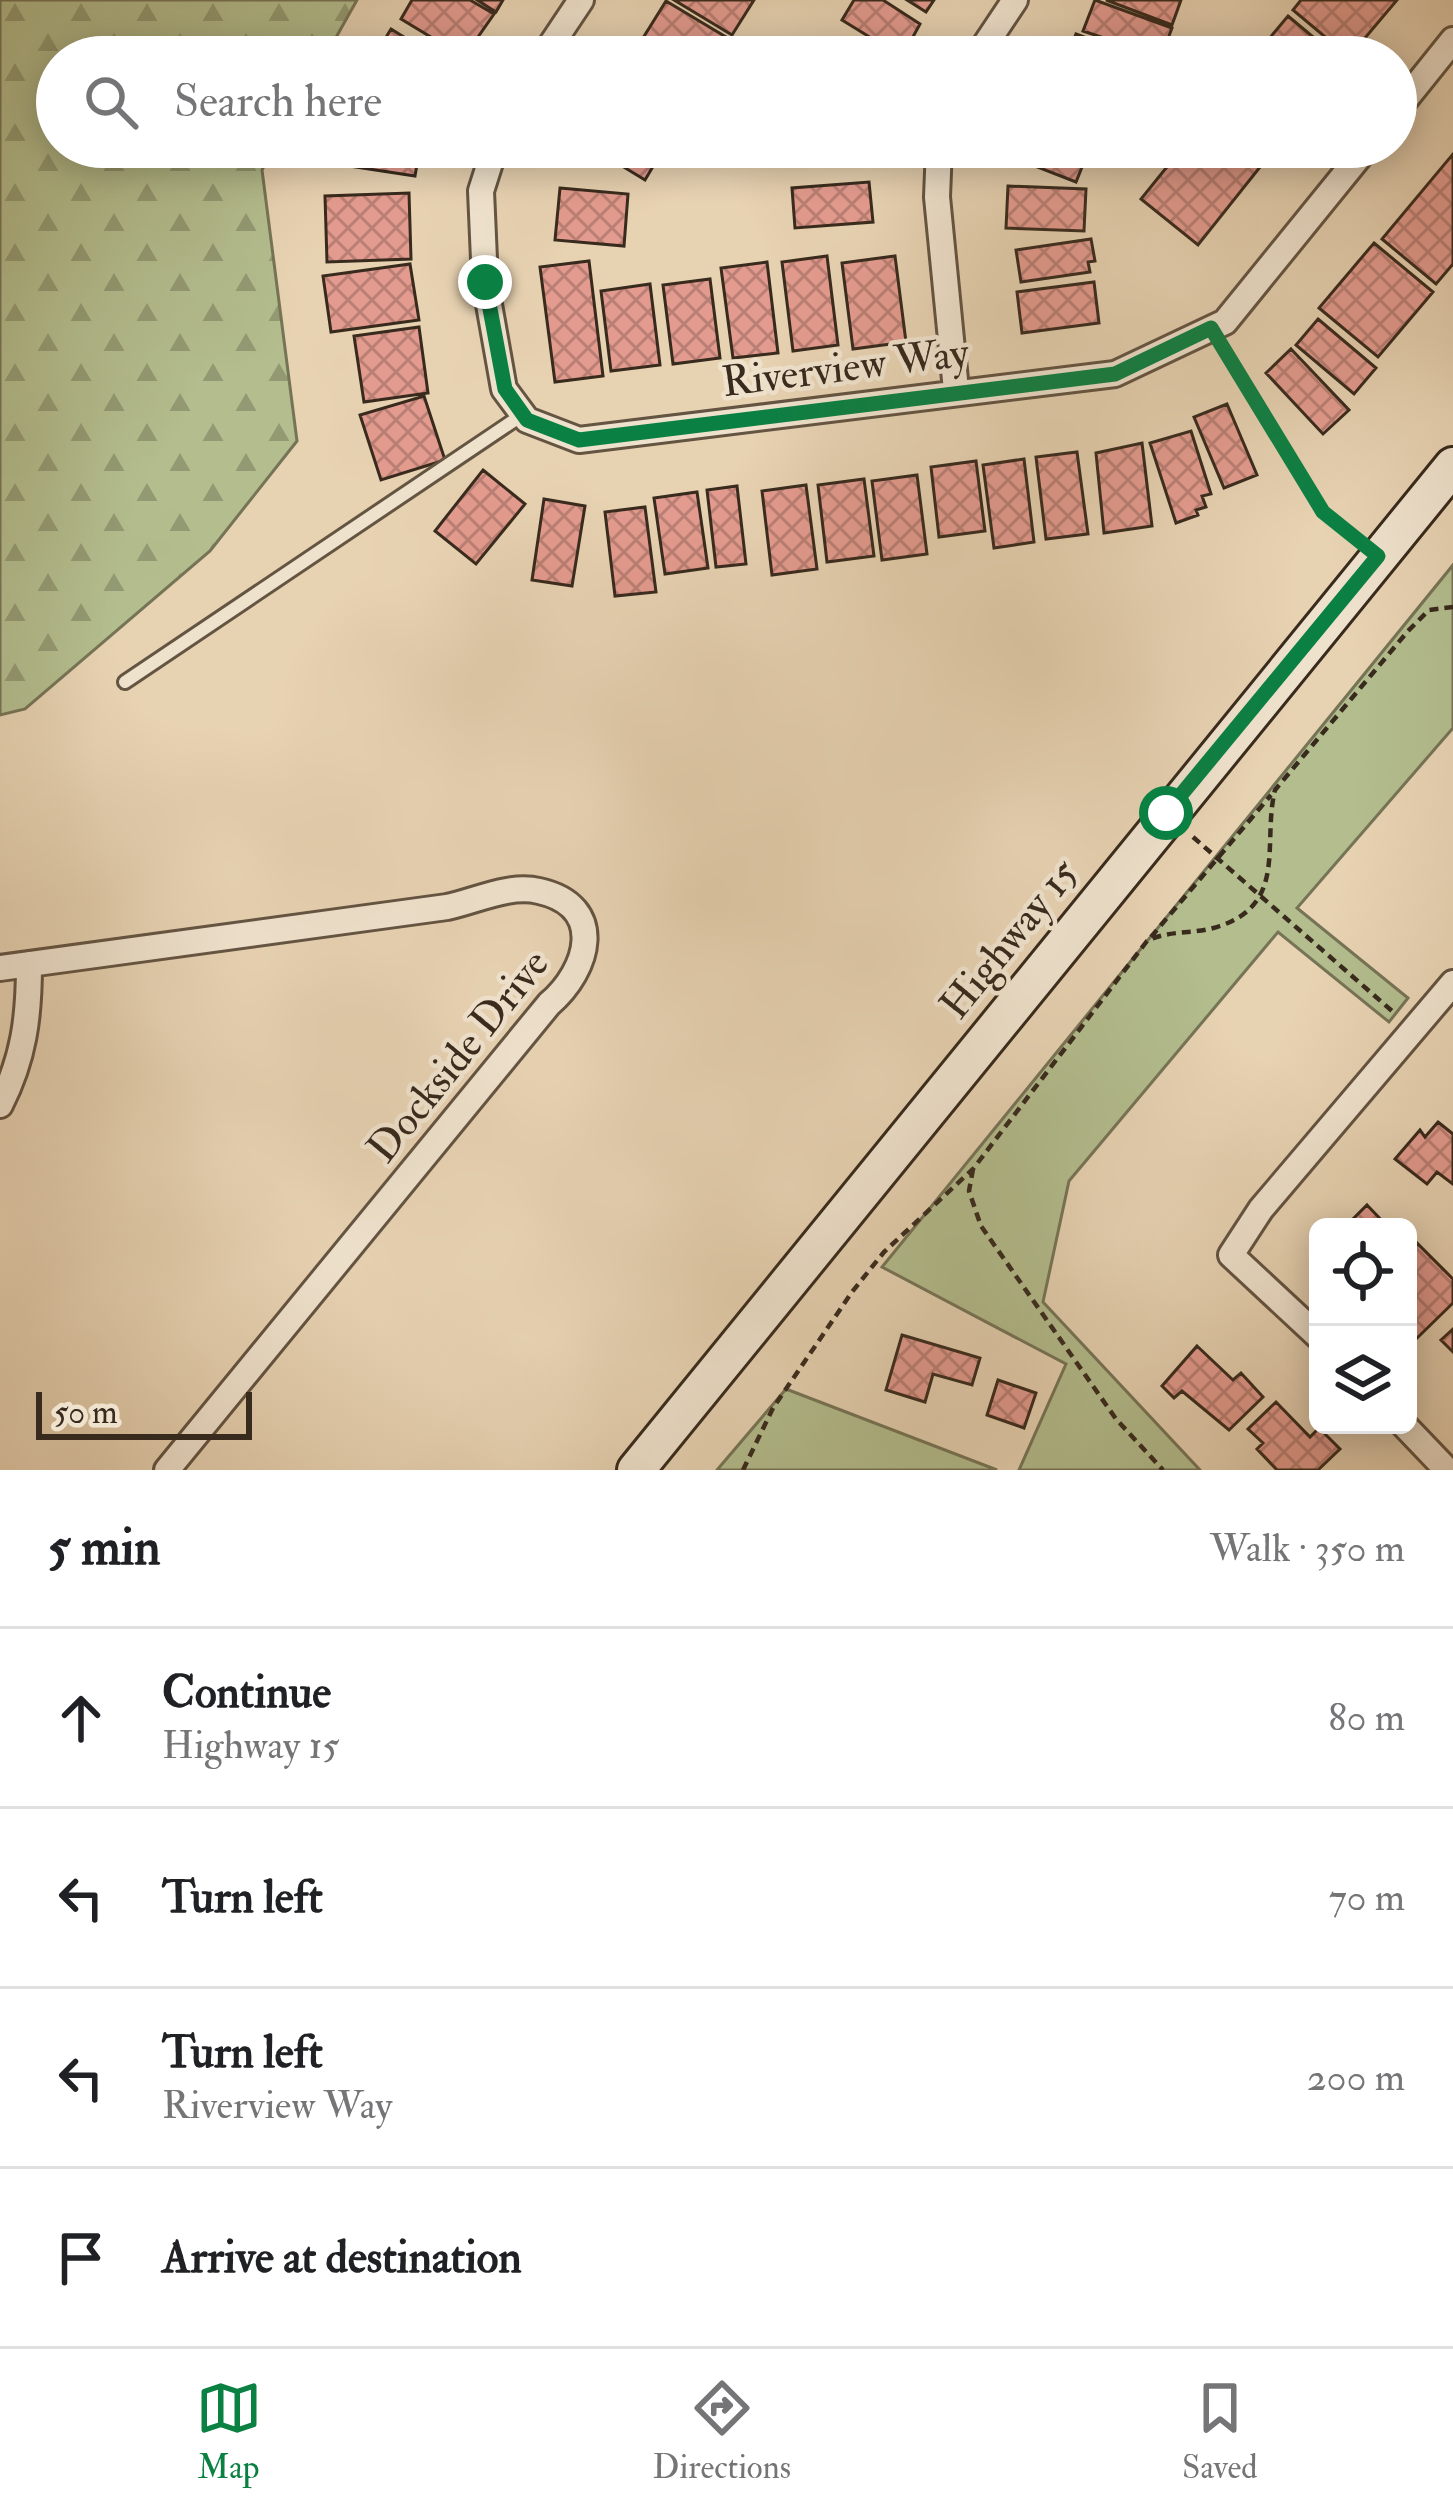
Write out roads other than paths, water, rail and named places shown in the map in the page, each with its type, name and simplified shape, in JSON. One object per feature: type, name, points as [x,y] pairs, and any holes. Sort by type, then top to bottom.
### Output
[{"type":"main road","name":"Highway 15","points":[[636,1470],[1453,466]]},
{"type":"street","points":[[556,36],[580,0]]},
{"type":"street","points":[[990,36],[1015,0]]},
{"type":"street","points":[[1417,85],[1453,40]]},
{"type":"street","points":[[488,168],[481,191],[485,282],[505,389],[523,414]]},
{"type":"street","points":[[939,168],[937,197],[956,390]]},
{"type":"street","name":"Riverview Way","points":[[523,414],[579,440],[1115,374],[1225,322],[1349,168]]},
{"type":"street","name":"Dockside Drive","points":[[0,968],[447,907],[512,889],[540,891],[567,903],[584,928],[585,957],[572,984],[549,1004],[167,1470]]},
{"type":"street","points":[[0,1105],[17,1071],[29,1021],[29,964]]},
{"type":"street","points":[[1309,1328],[1231,1255],[1261,1209],[1453,983]]},
{"type":"street","points":[[1413,1434],[1448,1470]]},
{"type":"lane","points":[[125,682],[523,414]]}]
